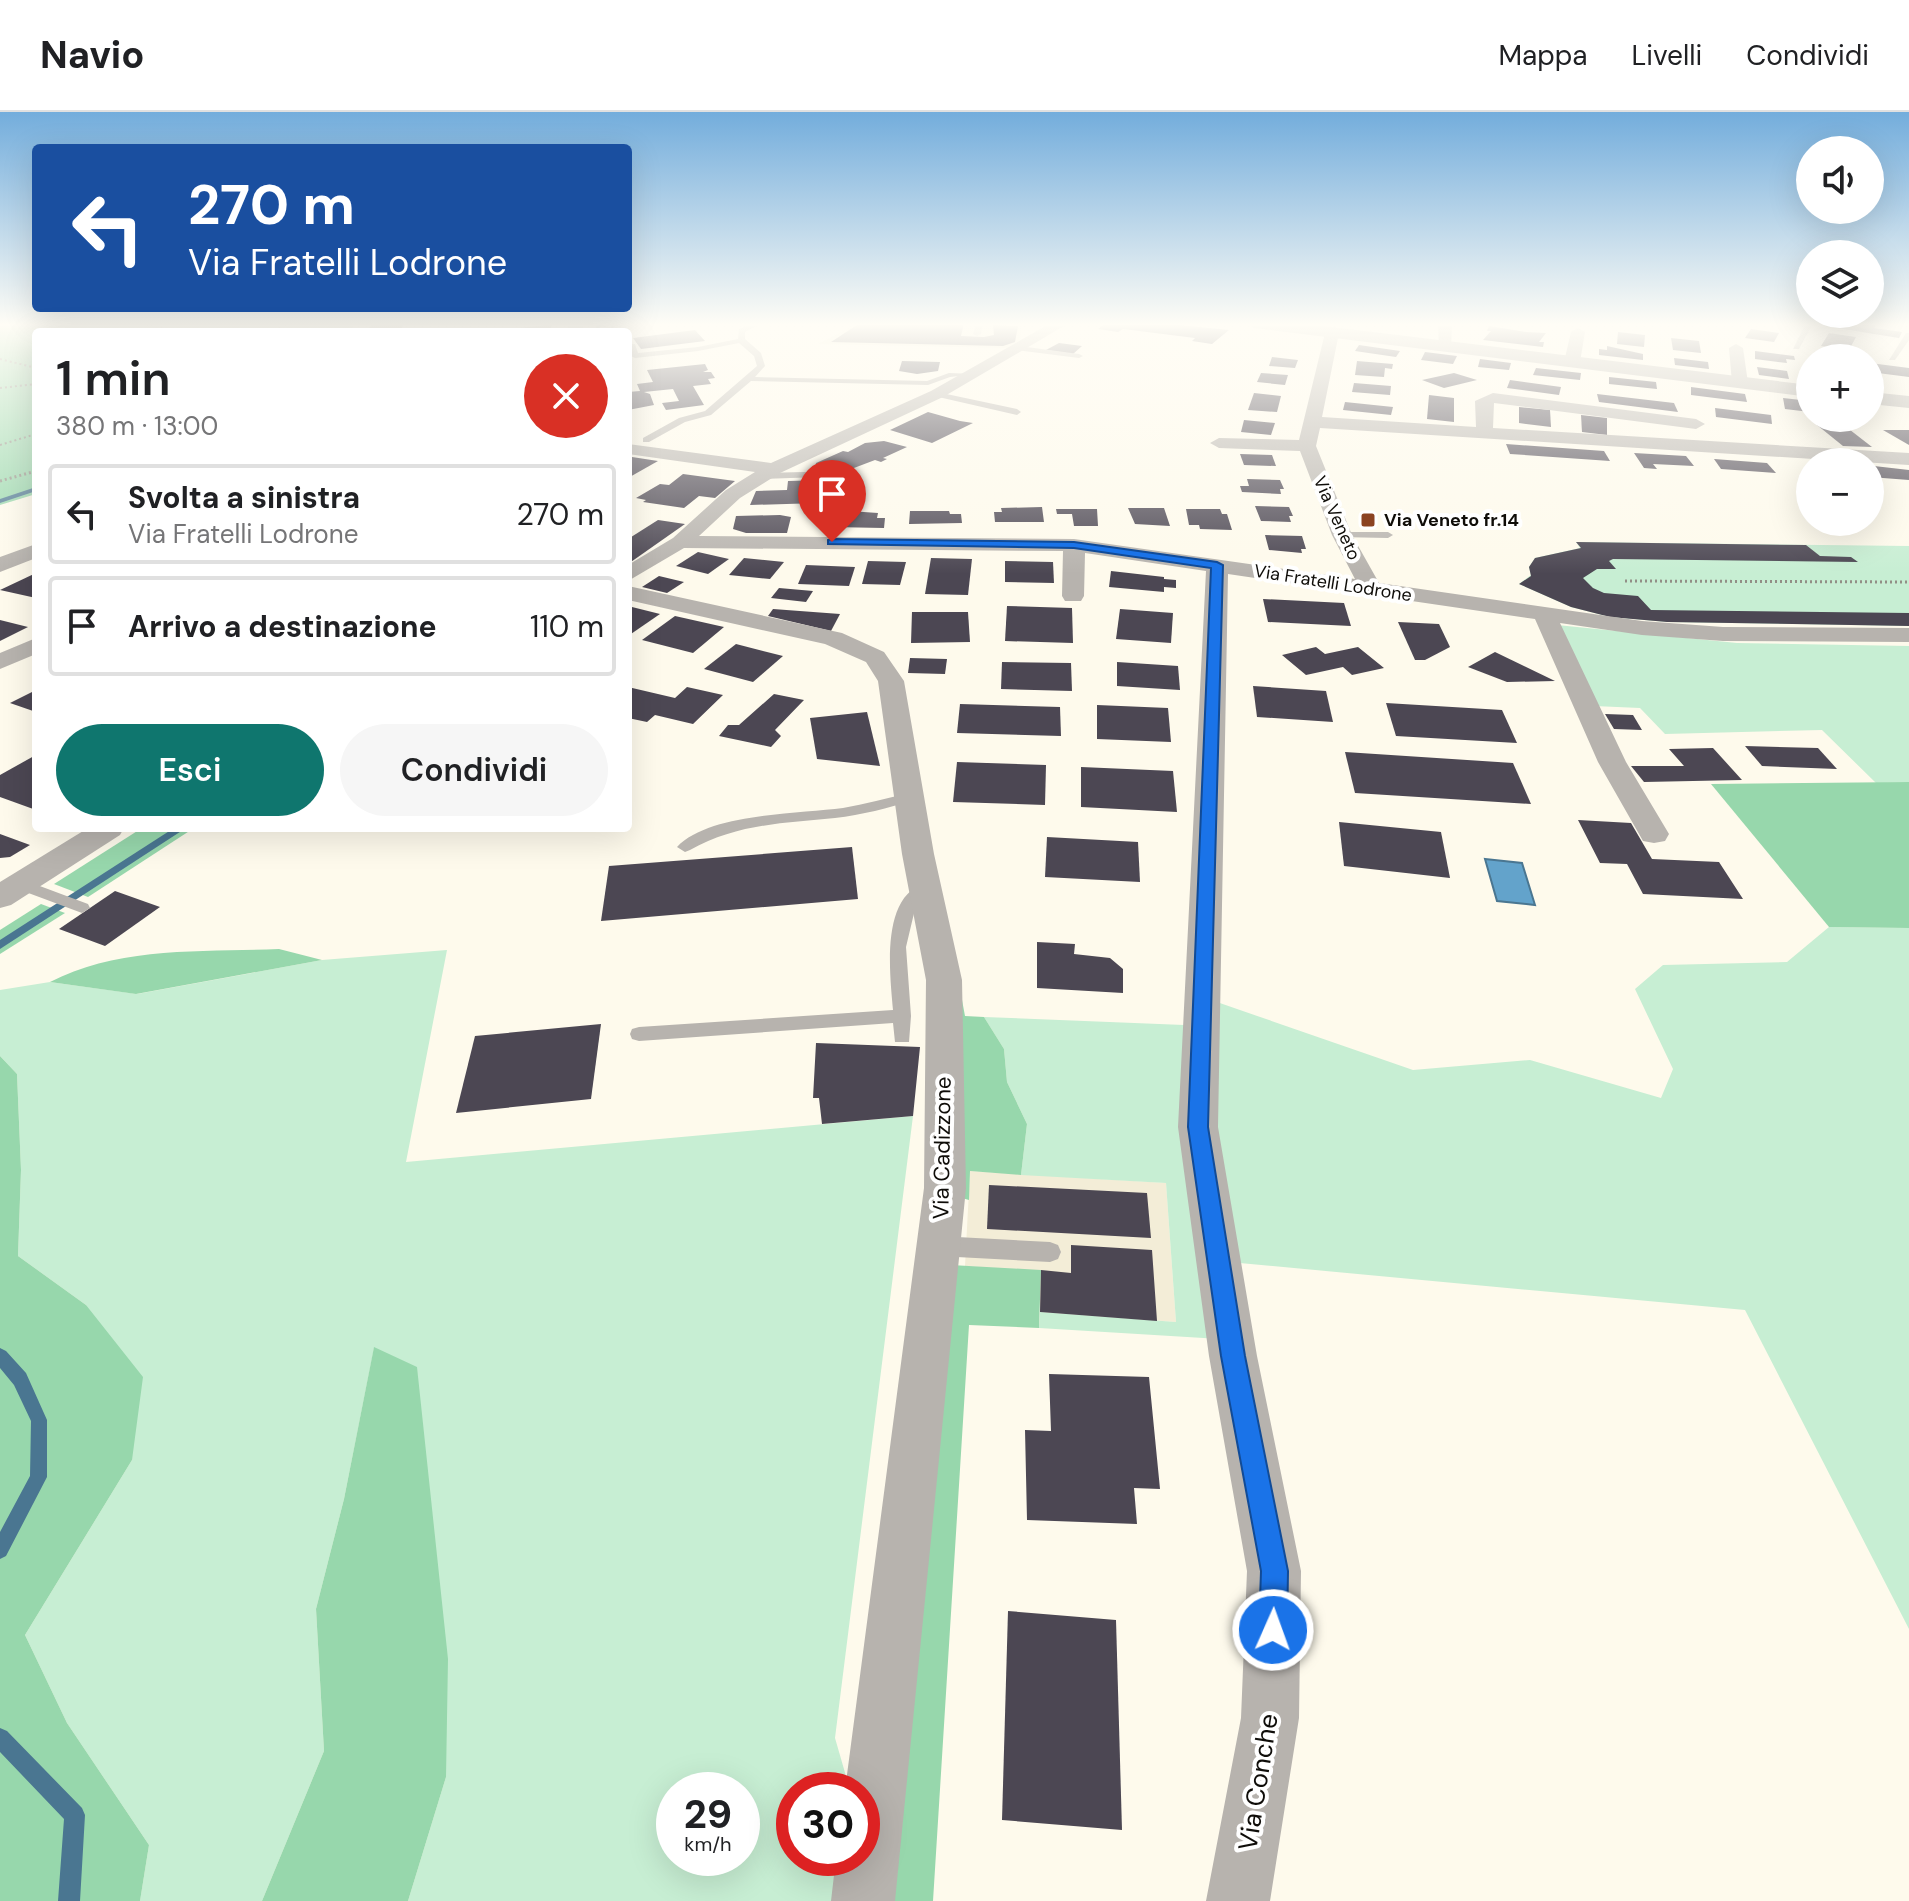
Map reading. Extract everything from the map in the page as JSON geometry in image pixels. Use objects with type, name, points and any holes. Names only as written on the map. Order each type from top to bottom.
[{"type":"street","points":[[632,572],[680,542],[733,494],[768,472],[910,406]]},
{"type":"street","points":[[1219,443],[1307,446],[1315,406]]},
{"type":"street","points":[[1483,406],[1485,432]]},
{"type":"street","points":[[1560,406],[1717,427]]},
{"type":"street","points":[[1644,417],[1653,443]]},
{"type":"street","points":[[1312,422],[1796,452]]},
{"type":"street","points":[[1746,431],[1794,434],[1804,448]]},
{"type":"street","name":"Via Veneto","points":[[1307,446],[1342,535],[1371,589]]},
{"type":"street","points":[[632,449],[768,472]]},
{"type":"street","points":[[1884,458],[1909,459]]},
{"type":"street","name":"Via Fratelli Lodrone","points":[[680,542],[1074,545],[1642,628],[1723,634],[1909,635]]},
{"type":"street","points":[[1073,596],[1074,545]]},
{"type":"street","points":[[0,565],[32,552]]},
{"type":"street","name":"Via Conche","points":[[1217,565],[1198,1127],[1233,1356],[1274,1571],[1270,1718],[1238,1901]]},
{"type":"street","name":"Via Cadizzone","points":[[632,594],[856,646],[875,657],[891,681],[888,697],[944,980],[945,1188],[863,1901]]},
{"type":"street","points":[[1545,616],[1612,762],[1654,834]]},
{"type":"street","points":[[0,662],[32,647]]},
{"type":"street","points":[[10,891],[103,832]]},
{"type":"lane","points":[[632,444],[636,441],[650,440],[682,420],[708,413],[716,406]]},
{"type":"lane","points":[[992,406],[1017,412]]},
{"type":"lane","points":[[768,472],[845,474]]},
{"type":"lane","points":[[1342,535],[1388,535]]},
{"type":"lane","points":[[685,847],[705,834],[738,823],[862,809],[909,797]]},
{"type":"lane","points":[[902,1037],[897,947],[907,907],[925,888]]},
{"type":"lane","points":[[10,891],[56,898],[79,907]]},
{"type":"lane","points":[[639,1034],[902,1016]]},
{"type":"lane","points":[[938,1246],[1050,1252]]},
{"type":"path","points":[[0,445],[32,435]]},
{"type":"path","points":[[0,481],[32,472]]},
{"type":"path","points":[[1625,581],[1909,582]]},
{"type":"shaded area","points":[[970,1171],[1166,1183],[1176,1322],[1040,1312],[1040,1271],[965,1266]]},
{"type":"green space","points":[[0,406],[32,406],[32,495],[0,505]]},
{"type":"green space","points":[[1576,542],[1909,546],[1909,626],[1667,622],[1610,617],[1571,607],[1519,584],[1531,575],[1529,567],[1535,558],[1580,548]]},
{"type":"green space","points":[[1557,625],[1737,643],[1909,646],[1909,782],[1876,783],[1822,730],[1665,734],[1640,708],[1594,706]]},
{"type":"green space","points":[[1909,782],[1909,928],[1829,927],[1711,784]]},
{"type":"green space","points":[[136,832],[188,832],[88,897],[54,884]]},
{"type":"green space","points":[[41,904],[65,913],[0,954],[0,930]]},
{"type":"green space","points":[[1829,927],[1909,928],[1909,1629],[1745,1310],[1229,1262],[1210,1116],[1214,1001],[1413,1070],[1530,1060],[1661,1098],[1673,1069],[1635,989],[1663,965],[1787,962]]},
{"type":"green space","points":[[279,949],[322,960],[136,994],[50,982],[77,970],[133,957],[192,951]]},
{"type":"green space","points":[[447,950],[406,1162],[913,1116],[835,1738],[845,1772],[776,1772],[776,1876],[849,1876],[847,1901],[408,1901],[446,1777],[374,1348],[344,1499],[316,1609],[324,1751],[262,1901],[140,1901],[149,1845],[67,1723],[25,1635],[132,1460],[86,1305],[18,1256],[21,1170],[17,1074],[0,1056],[0,990],[50,982],[137,994],[322,960]]},
{"type":"green space","points":[[962,1000],[965,1016],[984,1017],[1004,1049],[1007,1082],[1027,1124],[1021,1175],[970,1171],[969,1200],[951,1195]]},
{"type":"green space","points":[[984,1017],[1184,1025],[1220,1339],[1039,1328],[1040,1312],[1176,1322],[1166,1183],[1021,1175],[1027,1124],[1007,1082],[1004,1049]]},
{"type":"green space","points":[[0,1056],[17,1074],[21,1170],[18,1256],[86,1305],[143,1377],[132,1460],[25,1635],[67,1723],[149,1845],[140,1901],[0,1901]]},
{"type":"green space","points":[[951,1265],[1041,1270],[1039,1328],[969,1325],[933,1901],[887,1901]]},
{"type":"green space","points":[[374,1347],[417,1367],[448,1659],[446,1777],[408,1901],[262,1901],[324,1751],[316,1609],[344,1499]]},
{"type":"water","points":[[1485,859],[1522,863],[1535,905],[1497,901]]},
{"type":"building","points":[[664,406],[693,406],[666,410]]},
{"type":"building","points":[[1249,406],[1278,406],[1277,412],[1248,410]]},
{"type":"building","points":[[1344,406],[1393,407],[1391,415],[1343,410]]},
{"type":"building","points":[[1428,406],[1454,406],[1454,422],[1427,419]]},
{"type":"building","points":[[1634,406],[1676,406],[1678,412]]},
{"type":"building","points":[[1519,407],[1550,410],[1551,427],[1519,423]]},
{"type":"building","points":[[1715,408],[1771,415],[1772,424],[1716,417]]},
{"type":"building","points":[[928,412],[973,423],[932,443],[890,430]]},
{"type":"building","points":[[1581,415],[1607,418],[1607,435],[1582,432]]},
{"type":"building","points":[[1244,420],[1275,423],[1271,435],[1241,432]]},
{"type":"building","points":[[1884,430],[1909,430],[1909,445],[1884,431]]},
{"type":"building","points":[[1826,432],[1853,432],[1872,447],[1843,446]]},
{"type":"building","points":[[884,441],[907,447],[883,458],[887,459],[881,462],[875,460],[846,471],[814,472],[816,463],[843,451],[848,452],[865,443]]},
{"type":"building","points":[[1506,444],[1604,451],[1610,461],[1510,454]]},
{"type":"building","points":[[1634,453],[1686,456],[1694,466],[1653,464],[1657,469],[1644,468]]},
{"type":"building","points":[[1240,454],[1272,455],[1276,466],[1244,465]]},
{"type":"building","points":[[632,457],[658,461],[632,476]]},
{"type":"building","points":[[1714,459],[1767,463],[1776,473],[1721,469]]},
{"type":"building","points":[[1884,467],[1909,470],[1909,480],[1884,478]]},
{"type":"building","points":[[683,474],[735,481],[715,498],[699,496],[684,508],[643,502],[646,500],[636,498],[660,484],[669,485]]},
{"type":"building","points":[[1247,479],[1280,480],[1284,489],[1280,489],[1281,494],[1242,492],[1240,486],[1249,486]]},
{"type":"building","points":[[824,480],[819,503],[750,505],[756,491],[787,490],[788,481]]},
{"type":"building","points":[[1255,506],[1289,507],[1293,516],[1289,516],[1291,522],[1261,521]]},
{"type":"building","points":[[1042,507],[1044,522],[995,522],[994,512],[1002,512],[1001,508]]},
{"type":"building","points":[[1128,508],[1164,508],[1170,526],[1135,524]]},
{"type":"building","points":[[1056,509],[1097,509],[1098,526],[1074,526],[1072,514],[1057,514]]},
{"type":"building","points":[[1186,509],[1220,509],[1222,514],[1227,514],[1232,530],[1200,529],[1199,525],[1189,525]]},
{"type":"building","points":[[835,510],[878,513],[877,518],[885,518],[884,528],[832,527]]},
{"type":"building","points":[[910,511],[949,511],[950,514],[961,514],[962,523],[909,524]]},
{"type":"building","points":[[736,516],[791,517],[787,533],[746,533],[733,529]]},
{"type":"building","points":[[658,520],[685,524],[632,561],[632,536]]},
{"type":"building","points":[[1265,535],[1302,536],[1306,549],[1301,549],[1302,553],[1269,550]]},
{"type":"building","points":[[1576,542],[1806,545],[1820,556],[1851,557],[1858,562],[1613,559],[1609,561],[1616,569],[1597,569],[1583,578],[1604,593],[1638,596],[1651,610],[1909,613],[1909,626],[1667,622],[1610,617],[1571,607],[1519,584],[1531,576],[1529,567],[1535,558],[1581,548]]},
{"type":"building","points":[[698,552],[729,559],[708,574],[676,566]]},
{"type":"building","points":[[744,558],[784,562],[770,579],[729,575]]},
{"type":"building","points":[[931,558],[972,559],[968,595],[925,594]]},
{"type":"building","points":[[868,561],[906,562],[900,585],[862,584]]},
{"type":"building","points":[[1005,561],[1053,562],[1054,583],[1005,582]]},
{"type":"building","points":[[806,565],[855,567],[849,586],[798,584]]},
{"type":"building","points":[[1111,571],[1176,580],[1176,588],[1164,587],[1164,592],[1109,587]]},
{"type":"building","points":[[32,575],[32,597],[0,590]]},
{"type":"building","points":[[659,576],[684,582],[667,593],[642,587]]},
{"type":"building","points":[[779,588],[813,591],[806,602],[771,598]]},
{"type":"building","points":[[1263,599],[1344,603],[1351,626],[1268,622]]},
{"type":"building","points":[[1007,606],[1072,608],[1073,643],[1005,641]]},
{"type":"building","points":[[632,607],[660,614],[632,633]]},
{"type":"building","points":[[773,609],[840,614],[831,631],[768,616]]},
{"type":"building","points":[[1120,609],[1173,613],[1171,643],[1116,639]]},
{"type":"building","points":[[912,612],[968,612],[970,642],[911,643]]},
{"type":"building","points":[[675,616],[724,627],[693,653],[642,640]]},
{"type":"building","points":[[0,620],[28,627],[0,641]]},
{"type":"building","points":[[1398,622],[1439,624],[1450,647],[1425,660],[1415,660]]},
{"type":"building","points":[[736,644],[783,656],[753,682],[704,669]]},
{"type":"building","points":[[1316,647],[1325,654],[1358,647],[1384,668],[1352,675],[1343,667],[1306,675],[1282,655]]},
{"type":"building","points":[[1495,652],[1555,681],[1507,682],[1468,667]]},
{"type":"building","points":[[910,658],[947,659],[945,674],[908,673]]},
{"type":"building","points":[[1002,662],[1071,663],[1072,691],[1001,689]]},
{"type":"building","points":[[1117,662],[1178,666],[1180,690],[1117,686]]},
{"type":"building","points":[[1253,686],[1326,691],[1333,722],[1257,717]]},
{"type":"building","points":[[687,687],[723,695],[693,724],[655,715],[647,722],[632,719],[632,688],[675,698]]},
{"type":"building","points":[[32,692],[32,711],[10,703]]},
{"type":"building","points":[[774,694],[804,700],[775,730],[781,736],[771,747],[719,736],[728,725],[739,725]]},
{"type":"building","points":[[1386,703],[1502,710],[1517,743],[1396,736]]},
{"type":"building","points":[[960,704],[1060,707],[1061,736],[957,733]]},
{"type":"building","points":[[1097,705],[1168,708],[1171,742],[1097,739]]},
{"type":"building","points":[[867,712],[880,766],[817,759],[810,718]]},
{"type":"building","points":[[1605,714],[1633,715],[1642,730],[1614,729]]},
{"type":"building","points":[[1745,746],[1818,748],[1837,769],[1762,766]]},
{"type":"building","points":[[1713,748],[1742,780],[1644,782],[1631,766],[1684,766],[1669,749]]},
{"type":"building","points":[[1345,752],[1513,763],[1531,804],[1355,793]]},
{"type":"building","points":[[32,757],[32,809],[0,797],[0,775]]},
{"type":"building","points":[[957,762],[1046,765],[1045,805],[953,802]]},
{"type":"building","points":[[1081,767],[1173,771],[1177,812],[1081,807]]},
{"type":"building","points":[[1578,820],[1631,823],[1652,859],[1719,862],[1743,899],[1643,894],[1627,864],[1600,863]]},
{"type":"building","points":[[1339,822],[1441,832],[1450,878],[1344,866]]},
{"type":"building","points":[[0,834],[30,845],[10,857],[0,858]]},
{"type":"building","points":[[1047,837],[1138,842],[1140,882],[1045,877]]},
{"type":"building","points":[[852,847],[858,899],[601,921],[609,866]]},
{"type":"building","points":[[115,891],[160,907],[105,946],[59,929]]},
{"type":"building","points":[[1037,942],[1075,944],[1074,954],[1110,958],[1123,969],[1123,993],[1037,988]]},
{"type":"building","points":[[601,1024],[591,1099],[456,1113],[475,1036]]},
{"type":"building","points":[[816,1043],[920,1047],[913,1116],[822,1124],[819,1098],[813,1098]]},
{"type":"building","points":[[989,1185],[1147,1193],[1151,1238],[987,1229]]},
{"type":"building","points":[[1071,1245],[1152,1250],[1157,1321],[1040,1312],[1041,1270],[1071,1273]]},
{"type":"building","points":[[1049,1374],[1149,1377],[1160,1489],[1134,1488],[1137,1524],[1027,1520],[1025,1430],[1051,1431]]},
{"type":"building","points":[[1008,1611],[1116,1620],[1122,1830],[1002,1820]]},
{"type":"waterway","points":[[0,501],[32,490]]},
{"type":"waterway","points":[[0,945],[175,832]]},
{"type":"waterway","points":[[0,1356],[20,1379],[39,1420],[38,1477],[0,1550]]},
{"type":"waterway","points":[[0,1738],[75,1815],[69,1901]]},
{"type":"place","name":"Via Veneto fr.14","points":[[1368,520]]},
{"type":"route","points":[[832,542],[1074,545],[1217,565],[1198,1127],[1233,1356],[1274,1571],[1273,1630]]}]
